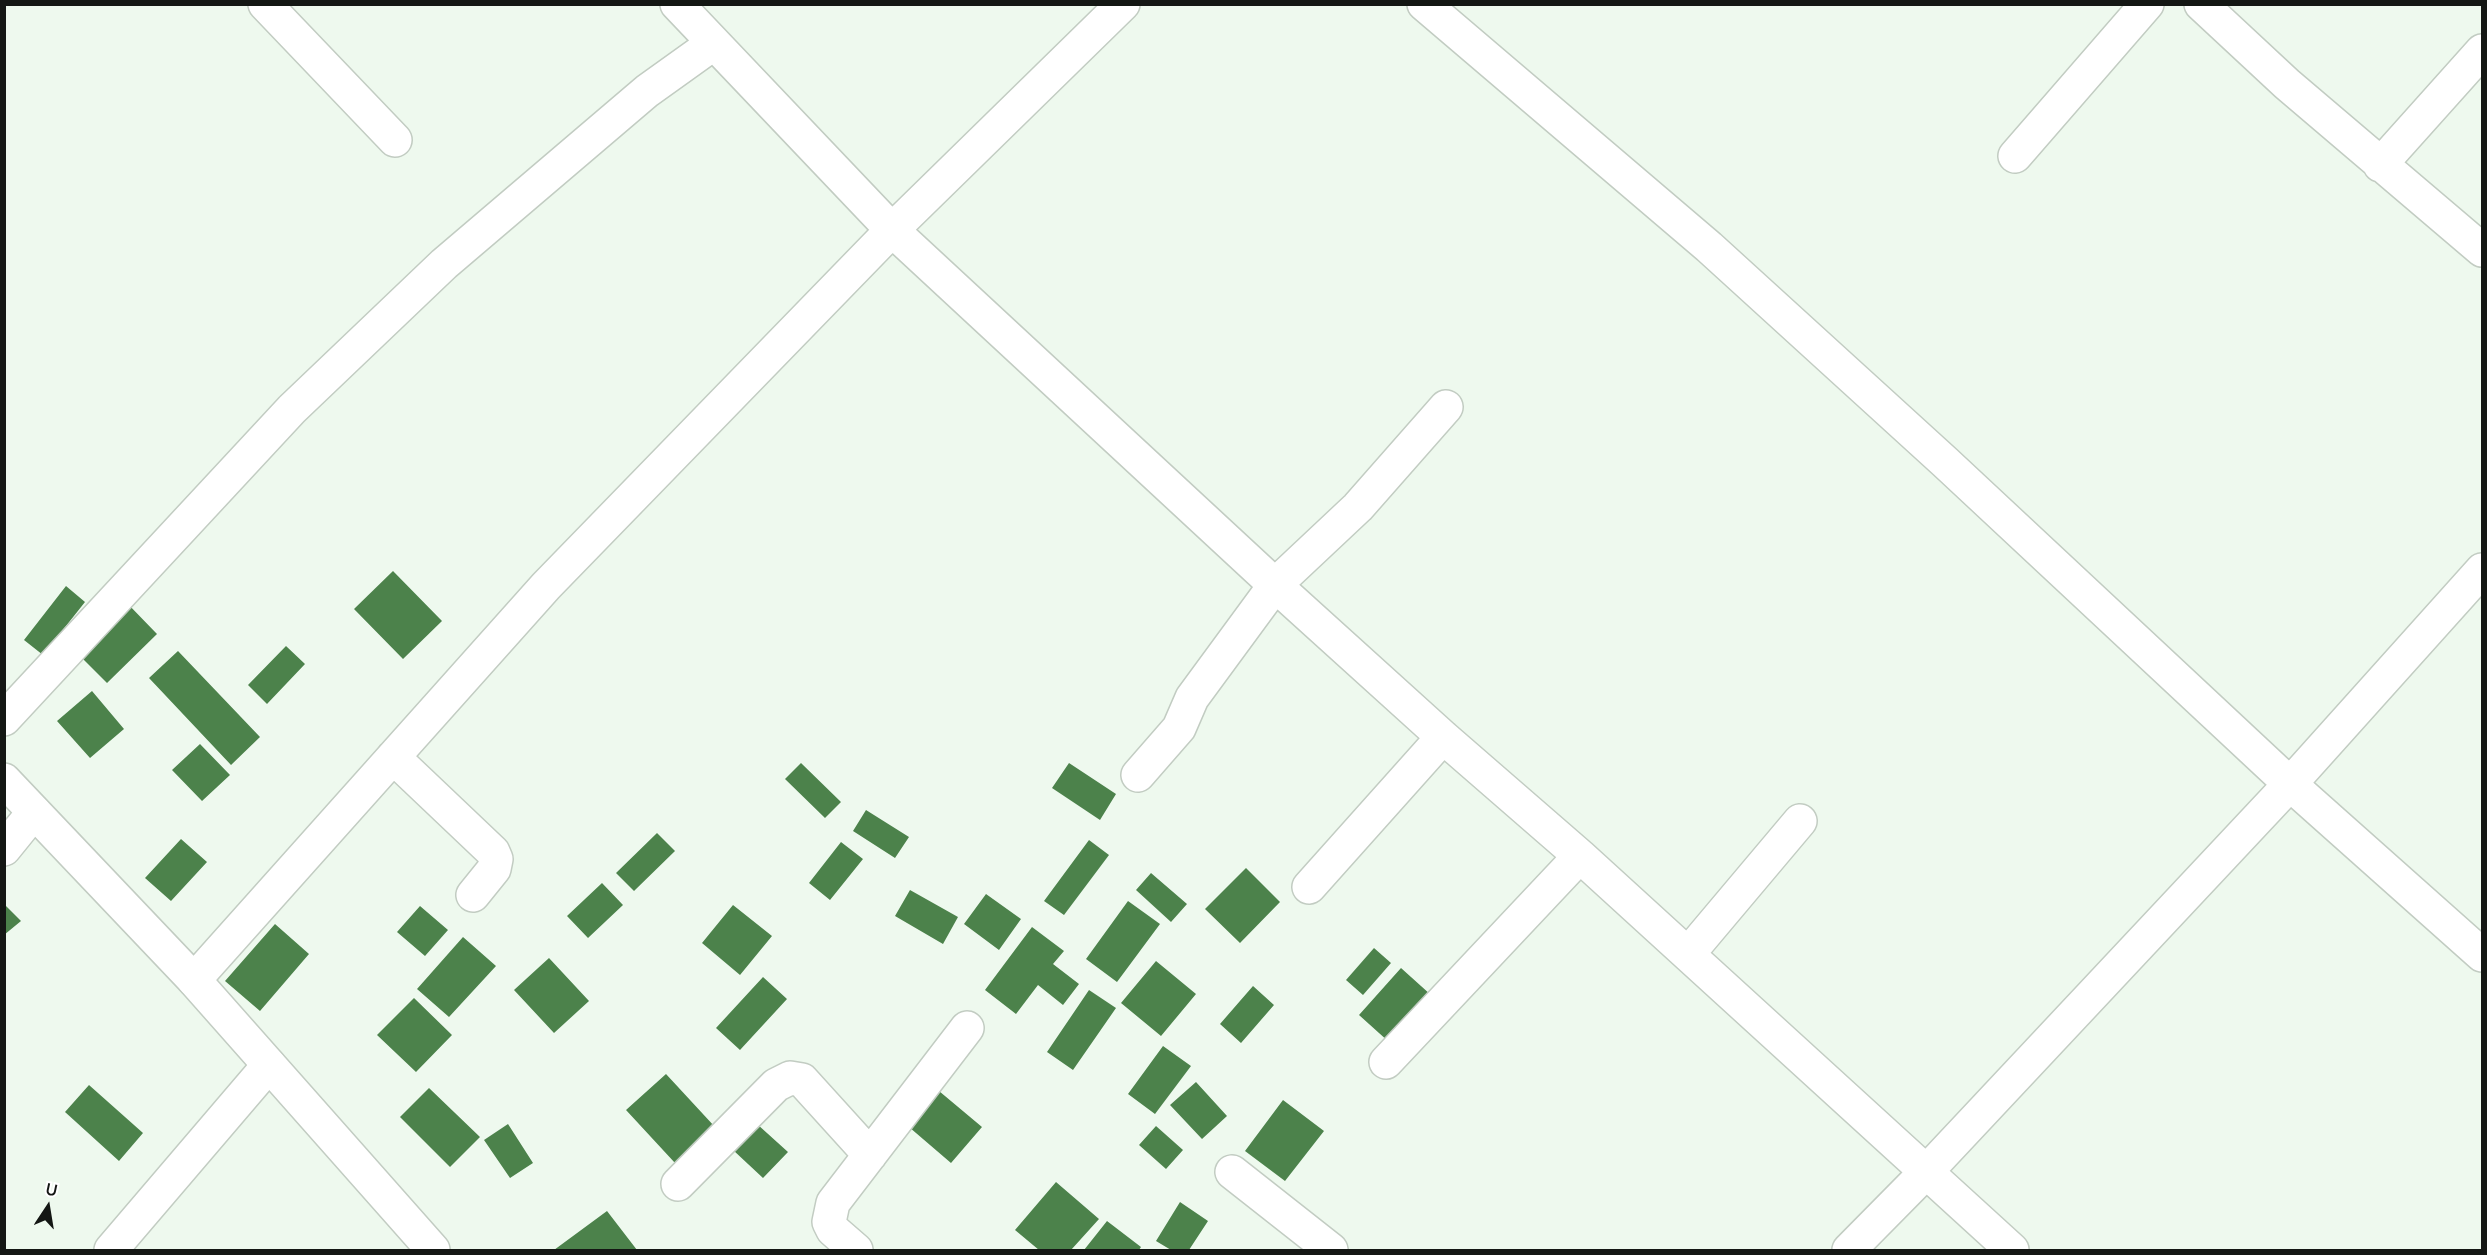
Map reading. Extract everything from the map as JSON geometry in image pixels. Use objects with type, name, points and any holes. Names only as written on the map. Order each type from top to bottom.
[{"type":"street","points":[[266,4],[395,140]]},
{"type":"street","points":[[677,4],[892,230],[1275,585],[1443,737],[1580,856],[2012,1251]]},
{"type":"street","points":[[194,980],[546,586],[892,230],[1123,4]]},
{"type":"street","points":[[1424,4],[1709,247],[1945,462],[2290,784],[2482,955]]},
{"type":"street","points":[[2015,156],[2147,4]]},
{"type":"street","points":[[2201,4],[2380,165],[2482,250]]},
{"type":"street","points":[[4,719],[292,409],[444,264],[647,91],[714,43]]},
{"type":"street","points":[[2380,165],[2482,51]]},
{"type":"street","points":[[1137,776],[1179,728],[1192,698],[1275,585],[1358,507],[1446,407]]},
{"type":"street","points":[[1849,1251],[2290,784],[2482,570]]},
{"type":"street","points":[[1308,887],[1443,737]]},
{"type":"street","points":[[393,757],[494,852],[496,859],[494,869],[473,895]]},
{"type":"street","points":[[4,780],[194,980],[433,1251]]},
{"type":"street","points":[[4,849],[34,812]]},
{"type":"street","points":[[1688,954],[1800,820]]},
{"type":"street","points":[[1386,1062],[1580,856]]},
{"type":"street","points":[[856,1251],[833,1230],[829,1221],[833,1203],[967,1028]]},
{"type":"street","points":[[111,1251],[269,1065]]},
{"type":"street","points":[[678,1184],[776,1085],[790,1078],[802,1080],[870,1155]]},
{"type":"street","points":[[1232,1172],[1331,1251]]},
{"type":"building","points":[[393,571],[442,621],[403,659],[354,609]]},
{"type":"building","points":[[66,586],[85,602],[43,655],[24,640]]},
{"type":"building","points":[[125,601],[157,634],[107,683],[75,651]]},
{"type":"building","points":[[286,646],[305,664],[267,704],[248,685]]},
{"type":"building","points":[[178,651],[260,737],[231,765],[149,678]]},
{"type":"building","points":[[92,691],[124,729],[90,758],[57,721]]},
{"type":"building","points":[[200,744],[230,775],[202,801],[172,770]]},
{"type":"building","points":[[801,763],[841,802],[825,818],[785,779]]},
{"type":"building","points":[[1069,763],[1116,794],[1100,820],[1052,788]]},
{"type":"building","points":[[866,810],[909,837],[895,858],[853,831]]},
{"type":"building","points":[[657,833],[675,851],[634,891],[616,873]]},
{"type":"building","points":[[181,839],[207,862],[171,901],[145,878]]},
{"type":"building","points":[[1089,840],[1109,855],[1064,915],[1044,901]]},
{"type":"building","points":[[841,842],[863,859],[830,900],[809,883]]},
{"type":"building","points":[[1246,868],[1280,902],[1240,943],[1205,909]]},
{"type":"building","points":[[1151,873],[1187,904],[1171,922],[1136,890]]},
{"type":"building","points":[[602,883],[623,905],[588,938],[567,916]]},
{"type":"building","points":[[910,890],[958,917],[943,944],[895,916]]},
{"type":"building","points":[[986,894],[1021,919],[999,950],[964,924]]},
{"type":"building","points":[[1128,901],[1160,924],[1117,982],[1086,959]]},
{"type":"building","points":[[4,904],[21,921],[4,935]]},
{"type":"building","points":[[733,905],[772,936],[740,975],[702,943]]},
{"type":"building","points":[[420,906],[448,930],[425,956],[397,932]]},
{"type":"building","points":[[275,924],[309,954],[260,1011],[225,981]]},
{"type":"building","points":[[1032,927],[1064,951],[1053,964],[1079,984],[1063,1005],[1038,985],[1016,1014],[985,990]]},
{"type":"building","points":[[463,937],[496,966],[449,1017],[417,989]]},
{"type":"building","points":[[1374,948],[1391,963],[1363,995],[1346,980]]},
{"type":"building","points":[[549,958],[589,1001],[554,1033],[514,990]]},
{"type":"building","points":[[1156,961],[1196,994],[1161,1036],[1121,1003]]},
{"type":"building","points":[[1401,968],[1431,995],[1389,1042],[1359,1015]]},
{"type":"building","points":[[763,977],[787,999],[740,1050],[716,1028]]},
{"type":"building","points":[[1253,986],[1274,1005],[1241,1043],[1220,1024]]},
{"type":"building","points":[[1089,990],[1116,1008],[1073,1070],[1047,1052]]},
{"type":"building","points":[[414,998],[452,1035],[416,1072],[377,1035]]},
{"type":"building","points":[[1163,1046],[1191,1066],[1155,1114],[1128,1094]]},
{"type":"building","points":[[666,1074],[715,1127],[675,1163],[626,1110]]},
{"type":"building","points":[[1196,1082],[1227,1116],[1202,1139],[1170,1105]]},
{"type":"building","points":[[89,1085],[143,1133],[119,1161],[65,1112]]},
{"type":"building","points":[[429,1088],[480,1137],[450,1167],[400,1117]]},
{"type":"building","points":[[939,1091],[982,1127],[951,1163],[909,1127]]},
{"type":"building","points":[[1283,1100],[1324,1131],[1285,1181],[1245,1151]]},
{"type":"building","points":[[508,1124],[533,1163],[510,1178],[484,1140]]},
{"type":"building","points":[[757,1124],[788,1152],[763,1178],[733,1150]]},
{"type":"building","points":[[1156,1126],[1183,1150],[1166,1169],[1139,1145]]},
{"type":"building","points":[[1056,1182],[1099,1219],[1071,1250],[1039,1250],[1015,1230]]},
{"type":"building","points":[[1180,1202],[1208,1221],[1189,1250],[1171,1250],[1156,1241]]},
{"type":"building","points":[[607,1211],[637,1250],[554,1250]]},
{"type":"building","points":[[1107,1221],[1141,1247],[1139,1250],[1084,1250]]}]
